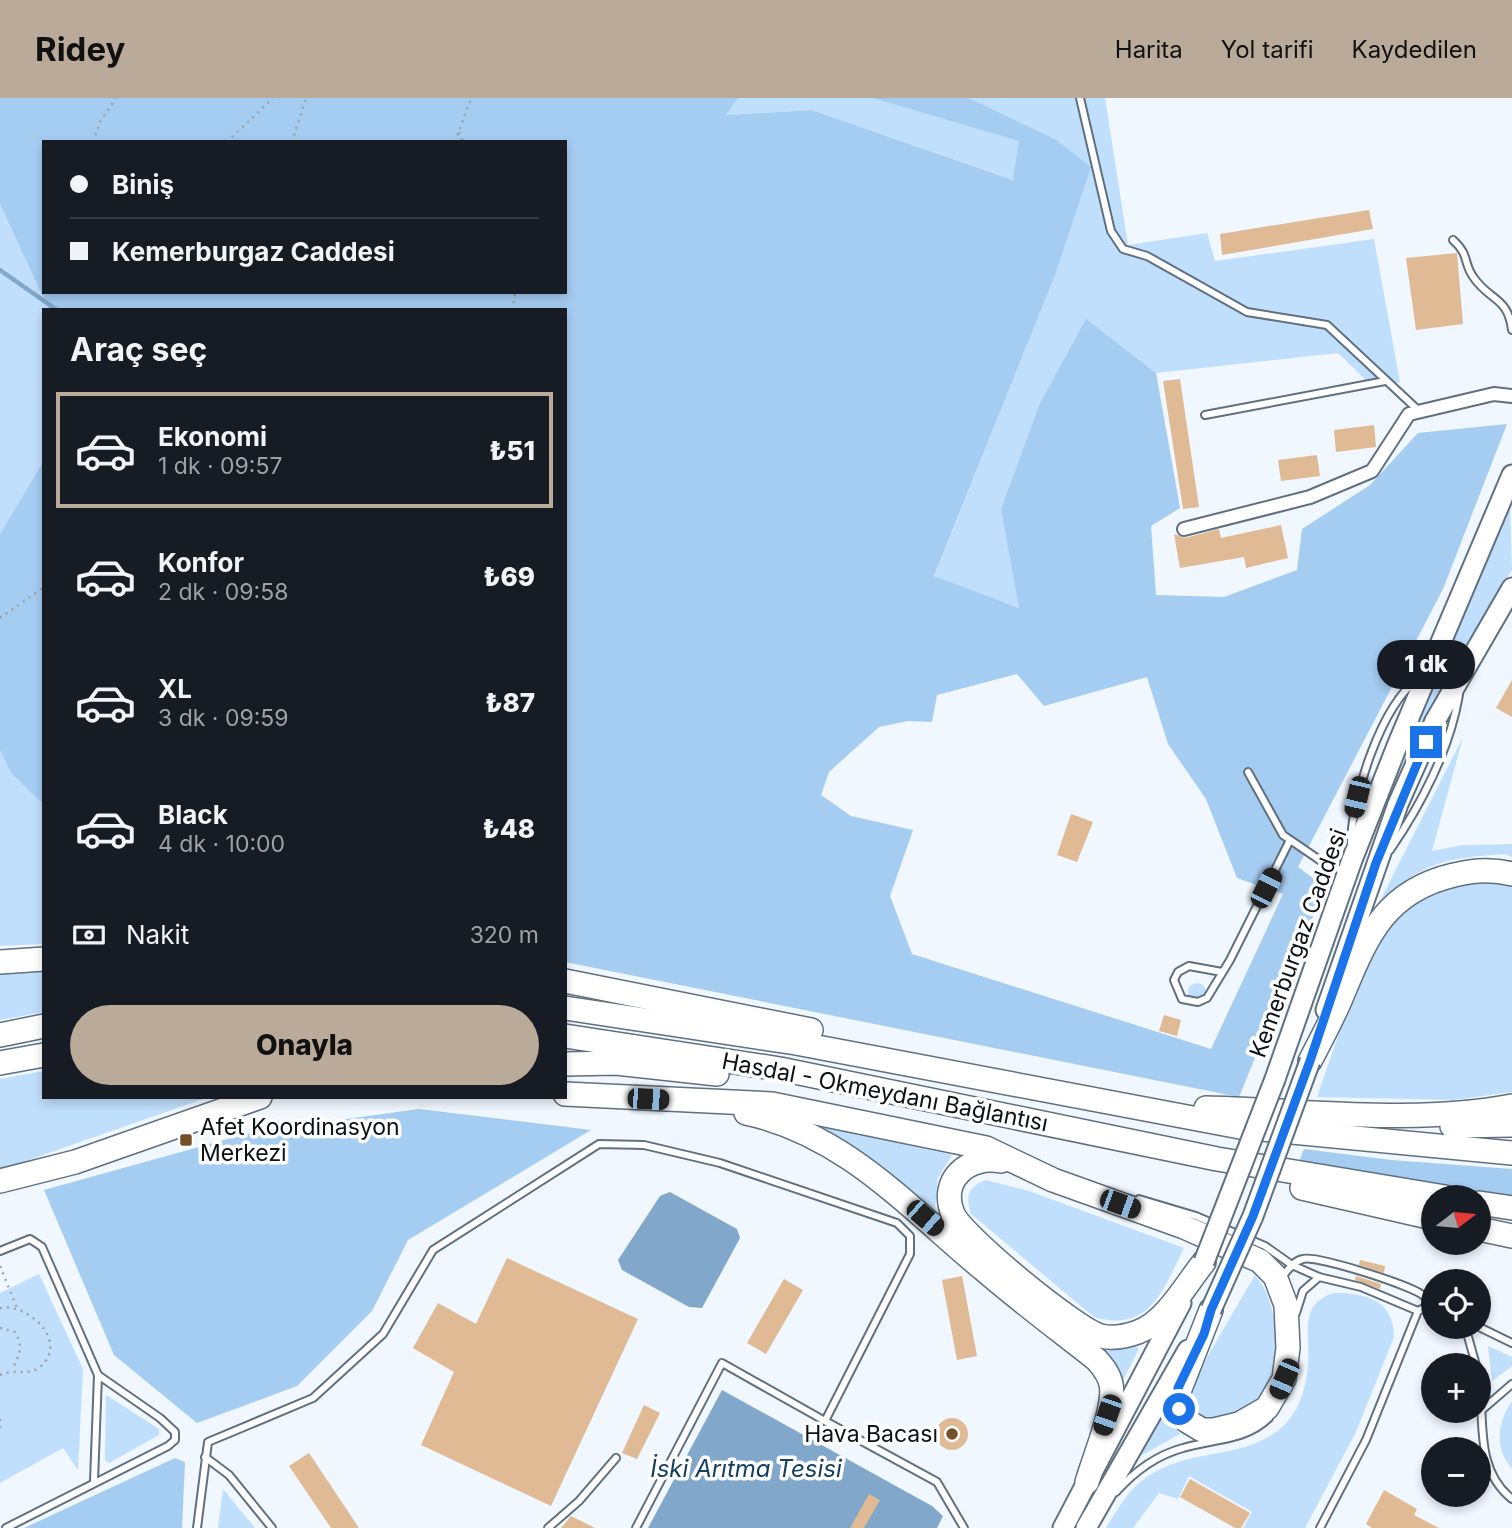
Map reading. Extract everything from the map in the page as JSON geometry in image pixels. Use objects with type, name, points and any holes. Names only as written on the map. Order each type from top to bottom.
[{"type":"highway","points":[[1310,1061],[1361,948],[1392,906],[1419,887],[1439,878],[1488,870],[1512,874]]},
{"type":"highway","points":[[0,962],[42,959]]},
{"type":"highway","points":[[567,981],[926,1054],[949,1062],[974,1078]]},
{"type":"highway","name":"Hasdal - Okmeydanı Bağlantısı","points":[[567,1008],[784,1041],[974,1078],[1168,1111]]},
{"type":"highway","points":[[0,1035],[42,1026]]},
{"type":"highway","name":"Hasdal - Okmeydanı Bağlantısı","points":[[567,1036],[755,1065],[1203,1156]]},
{"type":"highway","points":[[0,1063],[42,1055]]},
{"type":"highway","points":[[567,1064],[616,1063],[711,1072],[845,1096],[915,1096]]},
{"type":"highway","points":[[567,1094],[716,1100],[782,1106],[986,1148],[1014,1163],[1184,1227],[1285,1274],[1289,1348],[1287,1367],[1278,1394],[1267,1408],[1253,1418],[1214,1430],[1202,1430],[1182,1416],[1176,1399],[1183,1376],[1204,1334],[1211,1310]]},
{"type":"highway","points":[[0,1181],[75,1161],[254,1099]]},
{"type":"highway","points":[[667,1100],[767,1118],[835,1147],[886,1184],[983,1270],[1097,1360],[1108,1373],[1112,1387],[1111,1401],[1087,1482]]},
{"type":"highway","points":[[1168,1111],[1208,1108],[1348,1116],[1473,1111],[1512,1106]]},
{"type":"highway","points":[[1168,1111],[1201,1121],[1288,1133],[1512,1153]]},
{"type":"highway","points":[[1348,1116],[1403,1125],[1512,1125]]},
{"type":"highway","points":[[1203,1156],[1421,1193]]},
{"type":"highway","points":[[1203,1156],[1221,1168],[1421,1215]]},
{"type":"highway","points":[[1014,1163],[978,1160],[965,1165],[954,1179],[949,1195],[953,1214],[977,1243],[1086,1330],[1111,1337],[1147,1328],[1168,1307],[1204,1262]]},
{"type":"highway","points":[[0,1194],[56,1175],[75,1161]]},
{"type":"highway","points":[[1491,1205],[1512,1208]]},
{"type":"highway","points":[[1491,1232],[1512,1236]]},
{"type":"main road","name":"Kemerburgaz Caddesi","points":[[1063,1528],[1204,1262],[1275,1079],[1350,866],[1512,475]]},
{"type":"main road","name":"Kemerburgaz Caddesi","points":[[1088,1528],[1211,1310],[1248,1228],[1310,1061],[1376,863],[1435,721],[1512,588]]},
{"type":"street","points":[[1184,530],[1310,497],[1372,471],[1409,414],[1494,394],[1512,397]]},
{"type":"lane","points":[[1080,98],[1111,231],[1123,249],[1147,256],[1247,312],[1327,325],[1420,411]]},
{"type":"lane","points":[[1453,240],[1464,250],[1472,277],[1502,301],[1510,316],[1512,330]]},
{"type":"lane","points":[[1205,415],[1385,381]]},
{"type":"lane","points":[[1248,772],[1271,816],[1290,840],[1324,863],[1350,866]]},
{"type":"lane","points":[[1222,972],[1189,966],[1178,972],[1174,980],[1182,999],[1198,1002],[1207,998],[1222,972],[1290,840]]},
{"type":"lane","points":[[197,1528],[208,1442],[313,1398],[383,1334],[433,1250],[599,1144],[644,1145],[720,1163],[870,1211],[897,1223],[910,1236],[910,1254],[825,1421]]},
{"type":"lane","points":[[1014,1163],[1068,1176]]},
{"type":"lane","points":[[1130,1196],[1208,1221],[1265,1246],[1285,1274],[1361,1287],[1421,1310]]},
{"type":"lane","points":[[0,1251],[30,1239],[42,1247],[97,1375],[94,1481]]},
{"type":"lane","points":[[1285,1274],[1304,1258],[1317,1259],[1366,1272],[1421,1294]]},
{"type":"lane","points":[[1290,1387],[1295,1359],[1296,1311],[1303,1291],[1319,1278]]},
{"type":"lane","points":[[1320,1528],[1372,1427],[1418,1311]]},
{"type":"lane","points":[[1491,1333],[1512,1343]]},
{"type":"lane","points":[[636,1528],[722,1363],[937,1482],[964,1528]]},
{"type":"lane","points":[[6,1528],[175,1440],[171,1426],[97,1375]]},
{"type":"lane","points":[[1491,1402],[1512,1384]]},
{"type":"lane","points":[[1088,1528],[1115,1493],[1151,1461],[1179,1448],[1246,1434],[1277,1410]]},
{"type":"lane","points":[[1483,1423],[1482,1445],[1492,1476],[1512,1499]]},
{"type":"lane","points":[[205,1457],[229,1475],[272,1528]]},
{"type":"lane","points":[[548,1528],[579,1501],[616,1458]]},
{"type":"path","points":[[94,140],[100,122],[116,98]]},
{"type":"path","points":[[229,140],[272,98]]},
{"type":"path","points":[[293,140],[306,98]]},
{"type":"path","points":[[456,140],[471,98]]},
{"type":"path","points":[[459,131],[462,140]]},
{"type":"path","points":[[0,618],[42,588]]},
{"type":"path","points":[[0,1266],[17,1308]]},
{"type":"path","points":[[0,1308],[17,1308],[31,1314],[43,1327],[50,1350],[40,1368],[31,1372],[12,1370],[0,1375]]},
{"type":"path","points":[[0,1328],[15,1332],[20,1339],[20,1354],[12,1370]]},
{"type":"path","points":[[0,1419],[0,1433]]},
{"type":"shaded area","points":[[0,98],[738,98],[726,115],[812,110],[1013,180],[1019,141],[872,98],[969,98],[1055,139],[1091,167],[1054,278],[934,576],[1019,608],[1001,509],[1039,405],[1086,319],[1156,373],[1180,508],[1151,526],[1156,595],[1224,597],[1297,570],[1302,529],[1370,485],[1418,433],[1507,424],[1443,589],[1298,867],[1325,887],[1239,1097],[567,962],[567,308],[48,308],[0,204]],"holes":[[[1017,674],[1044,706],[1147,677],[1168,744],[1206,799],[1237,878],[1283,894],[1211,1049],[912,954],[890,896],[913,830],[851,816],[821,795],[829,772],[879,727],[908,721],[932,722],[937,695]]]},
{"type":"shaded area","points":[[738,98],[872,98],[1020,141],[1014,180],[812,110],[726,115]]},
{"type":"shaded area","points":[[969,98],[1105,98],[1128,245],[1207,233],[1215,261],[1374,239],[1400,382],[1374,388],[1338,353],[1156,373],[1086,320],[1039,405],[1001,509],[1020,608],[934,577],[1054,278],[1055,139]]},
{"type":"shaded area","points":[[0,204],[48,308],[42,308],[42,463],[0,534]]},
{"type":"shaded area","points":[[42,463],[42,803],[11,773],[0,750],[0,534]]},
{"type":"shaded area","points":[[1510,506],[1512,570],[1456,661],[1406,761],[1402,760]]},
{"type":"shaded area","points":[[1463,737],[1432,851],[1463,845],[1512,844],[1512,857],[1505,854],[1483,856],[1435,865],[1408,880],[1377,907]]},
{"type":"shaded area","points":[[0,750],[11,773],[42,803],[42,944],[0,946]]},
{"type":"shaded area","points":[[1459,881],[1512,883],[1512,1092],[1453,1100],[1317,1097],[1361,969],[1403,904]]},
{"type":"shaded area","points":[[42,970],[42,1012],[0,1020],[0,973]]},
{"type":"shaded area","points":[[1197,983],[1203,986],[1206,992],[1203,998],[1197,1001],[1191,998],[1188,992],[1191,986]]},
{"type":"shaded area","points":[[42,1071],[42,1099],[203,1099],[0,1170],[0,1079]]},
{"type":"shaded area","points":[[419,1109],[591,1130],[408,1240],[372,1311],[297,1386],[197,1423],[114,1355],[44,1190],[253,1132]]},
{"type":"shaded area","points":[[817,1125],[952,1155],[938,1178],[935,1209],[881,1165]]},
{"type":"shaded area","points":[[1304,1149],[1391,1160],[1512,1169],[1512,1198],[1491,1194],[1491,1185],[1435,1185],[1299,1162]]},
{"type":"shaded area","points":[[986,1180],[1029,1191],[1184,1248],[1161,1293],[1142,1313],[1129,1319],[1094,1317],[971,1214],[968,1197],[975,1185]]},
{"type":"shaded area","points":[[39,1274],[83,1369],[78,1470],[63,1448],[0,1483],[0,1293]]},
{"type":"shaded area","points":[[1255,1275],[1266,1292],[1274,1319],[1277,1345],[1272,1378],[1255,1403],[1242,1411],[1205,1418],[1191,1403],[1192,1383]]},
{"type":"shaded area","points":[[1334,1293],[1357,1295],[1376,1301],[1389,1315],[1394,1337],[1356,1432],[1305,1528],[1243,1528],[1252,1512],[1189,1476],[1178,1499],[1159,1493],[1133,1528],[1106,1528],[1133,1488],[1156,1471],[1176,1463],[1255,1444],[1272,1435],[1288,1421],[1300,1402],[1306,1380],[1310,1313],[1322,1298]]},
{"type":"shaded area","points":[[1095,1344],[1117,1349],[1135,1345],[1139,1349],[1121,1384]]},
{"type":"shaded area","points":[[1488,1346],[1512,1357],[1512,1366],[1492,1381],[1491,1353]]},
{"type":"shaded area","points":[[106,1395],[159,1429],[159,1435],[109,1463],[105,1460]]},
{"type":"shaded area","points":[[1512,1401],[1512,1469],[1502,1452],[1500,1435],[1503,1418]]},
{"type":"shaded area","points":[[1164,1413],[1180,1434],[1140,1456]]},
{"type":"shaded area","points":[[175,1458],[185,1462],[182,1528],[24,1528]]},
{"type":"shaded area","points":[[223,1489],[255,1528],[218,1528]]},
{"type":"water","points":[[670,1192],[737,1229],[740,1238],[702,1308],[689,1307],[622,1270],[618,1260],[660,1196]]},
{"type":"water","name":"İski Arıtma Tesisi","points":[[722,1390],[932,1506],[943,1516],[937,1528],[648,1528]]},
{"type":"building","points":[[1369,210],[1373,229],[1222,255],[1220,234]]},
{"type":"building","points":[[1457,253],[1463,324],[1416,330],[1406,258]]},
{"type":"building","points":[[1180,379],[1199,507],[1183,509],[1163,381]]},
{"type":"building","points":[[1374,425],[1376,447],[1336,452],[1334,430]]},
{"type":"building","points":[[1317,455],[1320,476],[1281,481],[1278,460]]},
{"type":"building","points":[[1281,525],[1288,558],[1246,568],[1244,557],[1180,568],[1174,534],[1185,538],[1219,529],[1221,538]]},
{"type":"building","points":[[1512,680],[1512,717],[1496,708]]},
{"type":"building","points":[[1071,814],[1093,822],[1077,862],[1057,855]]},
{"type":"building","points":[[1164,1015],[1181,1020],[1177,1036],[1159,1031]]},
{"type":"building","points":[[507,1258],[638,1319],[551,1506],[421,1445],[454,1372],[413,1348],[438,1303],[476,1324]]},
{"type":"building","points":[[1360,1260],[1385,1266],[1384,1273],[1359,1265]]},
{"type":"building","points":[[962,1276],[977,1356],[957,1360],[942,1280]]},
{"type":"building","points":[[1356,1276],[1381,1284],[1380,1289],[1355,1280]]},
{"type":"building","points":[[784,1279],[803,1290],[766,1354],[747,1343]]},
{"type":"building","points":[[644,1405],[660,1413],[637,1459],[622,1453]]},
{"type":"building","name":"Hava Bacası","points":[[952,1418],[963,1423],[968,1434],[963,1445],[952,1450],[941,1445],[936,1434],[941,1423]]},
{"type":"building","points":[[309,1453],[359,1528],[331,1528],[289,1466]]},
{"type":"building","points":[[1190,1479],[1250,1513],[1241,1528],[1235,1528],[1180,1497]]},
{"type":"building","points":[[1384,1490],[1417,1509],[1414,1515],[1439,1528],[1372,1528],[1366,1524]]},
{"type":"building","points":[[869,1494],[880,1500],[864,1528],[850,1528]]},
{"type":"building","points":[[571,1516],[595,1528],[561,1528]]},
{"type":"waterway","points":[[0,270],[54,308]]},
{"type":"place","name":"Afet Koordinasyon Merkezi","points":[[186,1140]]},
{"type":"place","name":"Hava Bacası","points":[[952,1434]]},
{"type":"route","points":[[1179,1409],[1176,1399],[1178,1388],[1204,1334],[1211,1310],[1253,1216],[1310,1061],[1376,863],[1398,804],[1426,742]]}]
